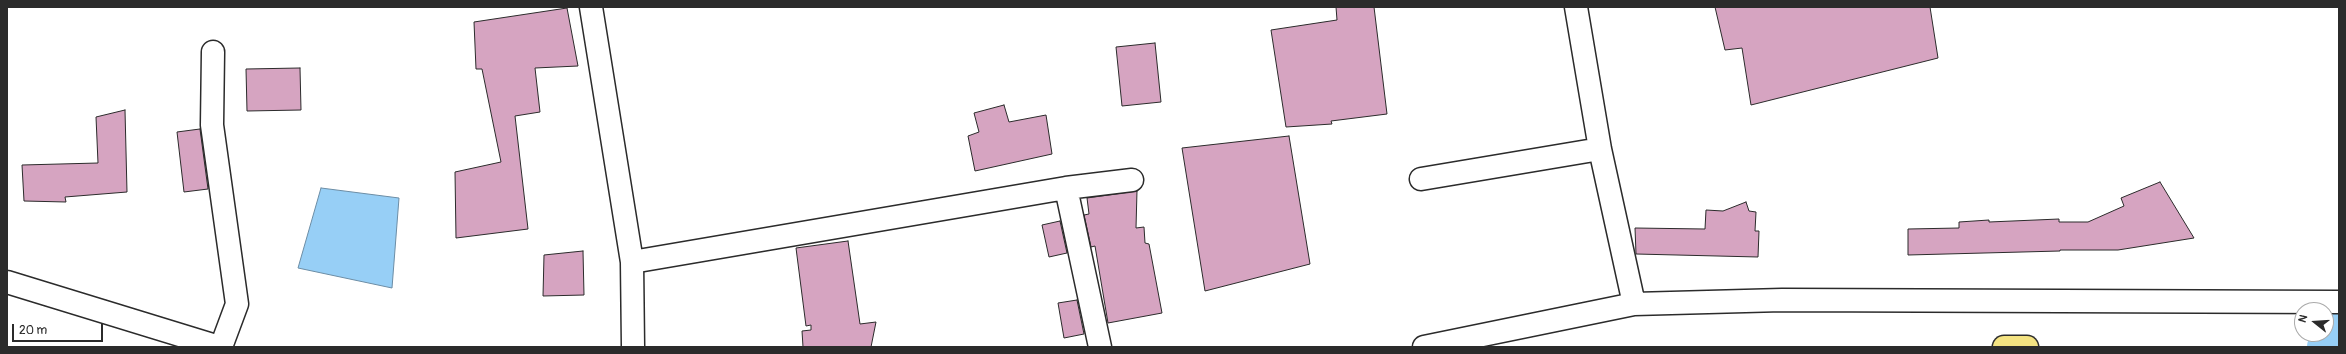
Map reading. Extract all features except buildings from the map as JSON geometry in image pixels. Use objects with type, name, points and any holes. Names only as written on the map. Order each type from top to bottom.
[{"type":"highway","points":[[2004,347],[2026,347]]},
{"type":"street","points":[[591,7],[632,262],[633,347]]},
{"type":"street","points":[[1576,7],[1580,41],[1600,150],[1634,304]]},
{"type":"street","points":[[7,282],[220,347],[237,304],[212,125],[213,52]]},
{"type":"street","points":[[1421,180],[1600,150]]},
{"type":"street","points":[[632,262],[1066,188],[1132,180]]},
{"type":"street","points":[[1066,188],[1100,347]]},
{"type":"street","points":[[1424,347],[1634,304],[1782,300],[2339,302]]},
{"type":"water","points":[[321,188],[399,198],[392,288],[298,268]]},
{"type":"waterway","points":[[2323,347],[2339,327]]}]
